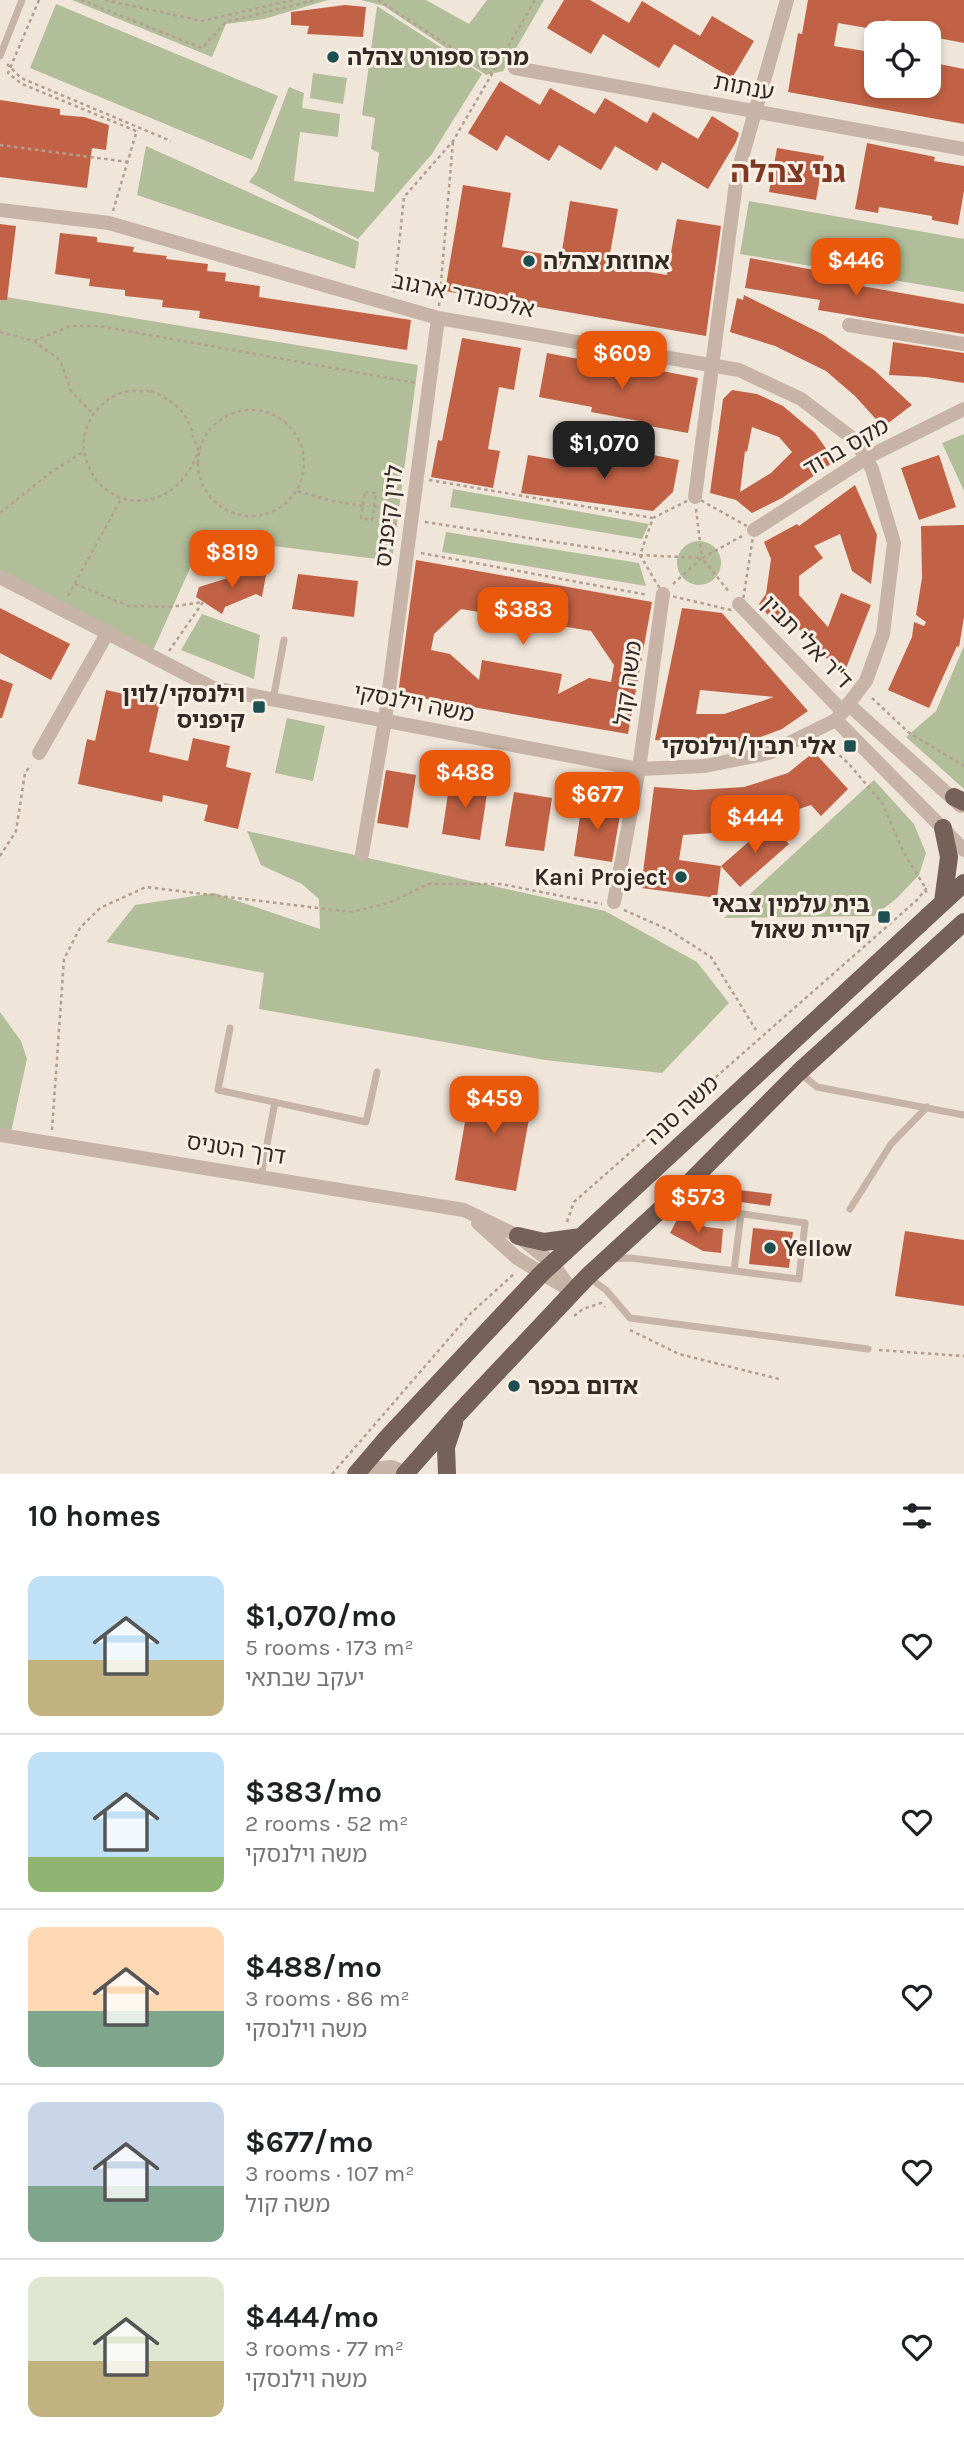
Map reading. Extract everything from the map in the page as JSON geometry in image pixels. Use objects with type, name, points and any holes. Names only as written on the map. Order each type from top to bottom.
[{"type":"main road","points":[[937,908],[949,857],[943,828]]},
{"type":"main road","name":"משה סנה","points":[[358,1472],[547,1269],[964,883]]},
{"type":"main road","points":[[407,1473],[456,1416],[587,1277],[685,1187],[799,1072],[964,922]]},
{"type":"main road","points":[[518,1236],[550,1241],[581,1237]]},
{"type":"main road","points":[[447,1474],[446,1447],[456,1416]]},
{"type":"street","points":[[695,497],[737,175],[786,0]]},
{"type":"street","name":"ענתות","points":[[515,68],[964,149]]},
{"type":"street","name":"אלכסנדר ארגוב","points":[[0,210],[109,223],[438,317],[739,370],[801,399],[856,441],[872,469],[894,544],[883,634],[866,681],[842,712]]},
{"type":"street","name":"לוין קיפניס","points":[[362,854],[385,720],[407,551],[404,522],[416,478],[438,317]]},
{"type":"street","points":[[849,325],[964,344]]},
{"type":"street","name":"מקס ברוד","points":[[754,530],[866,458],[964,409]]},
{"type":"street","name":"משה וילנסקי","points":[[0,577],[213,688],[639,769],[705,766],[769,753],[813,731],[842,712]]},
{"type":"street","name":"משה קול","points":[[614,904],[639,769],[662,595]]},
{"type":"street","name":"ד\"ר אלי תבין","points":[[736,601],[842,712],[964,849]]},
{"type":"street","points":[[39,753],[108,632]]},
{"type":"street","name":"ד\"ר אלי תבין","points":[[842,712],[961,803]]},
{"type":"street","name":"דרך הטניס","points":[[0,1135],[464,1210],[518,1236],[547,1269],[573,1292]]},
{"type":"street","name":"דרך הטניס","points":[[464,1210],[520,1262],[547,1269]]},
{"type":"street","points":[[479,1339],[521,1285],[524,1269],[520,1262]]},
{"type":"street","points":[[358,1472],[392,1467],[407,1473]]},
{"type":"lane","points":[[3,59],[22,0]]},
{"type":"lane","points":[[273,700],[284,640]]},
{"type":"lane","points":[[230,1028],[218,1090],[366,1122],[377,1072]]},
{"type":"lane","points":[[799,1072],[817,1087],[964,1115]]},
{"type":"lane","points":[[261,1176],[275,1102]]},
{"type":"lane","points":[[850,1209],[891,1144],[927,1107]]},
{"type":"lane","points":[[606,1259],[630,1258],[799,1279],[805,1223],[702,1208],[685,1187]]},
{"type":"lane","points":[[734,1271],[741,1214]]},
{"type":"lane","points":[[587,1277],[606,1290],[630,1318],[868,1349]]},
{"type":"path","points":[[11,68],[39,0]]},
{"type":"path","points":[[81,0],[202,48],[226,22],[316,0]]},
{"type":"path","points":[[105,0],[202,21],[293,0]]},
{"type":"path","points":[[378,0],[491,73]]},
{"type":"path","points":[[394,293],[404,197],[453,141],[535,0]]},
{"type":"path","points":[[3,59],[21,78],[137,129],[171,141]]},
{"type":"path","points":[[109,223],[137,129]]},
{"type":"path","points":[[438,317],[453,141]]},
{"type":"path","points":[[0,145],[128,162]]},
{"type":"path","points":[[34,341],[70,326],[100,326],[429,386]]},
{"type":"path","points":[[0,332],[34,341],[60,360],[71,391],[93,414]]},
{"type":"path","points":[[93,414],[84,436],[83,452],[89,472],[95,481],[121,499],[142,501],[160,498],[170,492],[190,470],[198,450],[205,433],[222,418],[237,411],[257,410],[272,414],[289,426],[302,445],[304,471],[297,491],[284,506],[267,515],[248,517],[226,511],[211,500],[198,476],[198,450],[191,424],[182,410],[168,398],[151,391],[125,392],[103,403],[93,414]]},
{"type":"path","points":[[0,513],[50,472],[83,452]]},
{"type":"path","points":[[416,478],[653,519],[695,497]]},
{"type":"path","points":[[297,491],[363,506]]},
{"type":"path","points":[[365,492],[376,493],[374,506],[372,520],[361,518],[365,492]]},
{"type":"path","points":[[401,496],[389,494],[385,523],[404,522],[640,555],[702,558]]},
{"type":"path","points":[[695,497],[754,530]]},
{"type":"path","points":[[695,497],[702,558],[736,601]]},
{"type":"path","points":[[62,609],[121,499]]},
{"type":"path","points":[[374,506],[387,508]]},
{"type":"path","points":[[653,519],[640,555],[662,595]]},
{"type":"path","points":[[662,595],[702,558],[754,530]]},
{"type":"path","points":[[407,551],[662,595],[730,610],[736,601],[743,600],[754,530]]},
{"type":"path","points":[[75,584],[129,606],[170,607],[203,602],[162,661]]},
{"type":"path","points":[[861,688],[908,732],[964,766]]},
{"type":"path","points":[[813,731],[849,764],[882,803],[904,853],[937,908]]},
{"type":"path","points":[[0,856],[16,831],[26,773],[39,753]]},
{"type":"path","points":[[51,1143],[64,959],[80,928],[100,908],[146,887],[351,912],[389,903],[428,884],[501,884],[614,904],[669,930],[711,957],[756,1030]]},
{"type":"path","points":[[550,1241],[564,1228],[574,1202],[916,900],[925,887]]},
{"type":"path","points":[[332,1474],[471,1313],[520,1262]]},
{"type":"path","points":[[583,1309],[601,1303],[611,1312]]},
{"type":"path","points":[[631,1330],[679,1354],[779,1379]]},
{"type":"path","points":[[868,1349],[964,1356]]},
{"type":"green space","points":[[72,0],[328,0],[264,19],[226,24],[212,57]]},
{"type":"green space","points":[[361,0],[426,0],[469,24],[487,0],[544,0],[503,71],[486,75],[384,6]]},
{"type":"green space","points":[[56,4],[278,96],[252,160],[30,68]]},
{"type":"green space","points":[[377,6],[482,74],[432,154],[358,239],[249,182],[257,171],[289,87],[304,93],[302,108],[340,114],[338,137],[300,132],[294,181],[374,192],[379,153],[371,149],[375,118],[362,115]]},
{"type":"green space","points":[[313,73],[347,78],[343,104],[310,98]]},
{"type":"green space","points":[[146,146],[359,242],[355,269],[137,195]]},
{"type":"green space","points":[[749,201],[964,239],[964,292],[740,254]]},
{"type":"green space","points":[[0,296],[418,365],[392,561],[204,537],[151,655],[0,574]]},
{"type":"green space","points":[[964,434],[964,491],[942,443]]},
{"type":"green space","points":[[453,489],[649,524],[642,539],[450,507]]},
{"type":"green space","points":[[446,532],[639,563],[646,586],[442,552]]},
{"type":"green space","points":[[699,541],[714,548],[721,563],[714,578],[699,585],[684,578],[677,563],[684,548]]},
{"type":"green space","points":[[202,614],[260,635],[254,679],[181,650]]},
{"type":"green space","points":[[964,646],[964,789],[906,737],[936,711]]},
{"type":"green space","points":[[287,718],[325,726],[313,781],[275,773]]},
{"type":"green space","points":[[874,780],[914,824],[926,853],[919,875],[896,899],[874,916],[724,918]]},
{"type":"green space","points":[[247,831],[605,911],[697,962],[729,1003],[662,1073],[545,1060],[259,1009],[264,973],[106,942],[135,905],[214,893],[320,929],[319,899],[302,884],[261,865]]},
{"type":"green space","points":[[0,1012],[21,1041],[27,1059],[11,1132],[0,1130]]},
{"type":"building","points":[[564,0],[590,0],[629,23],[642,1],[700,36],[712,16],[754,41],[732,78],[674,44],[659,68],[603,34],[591,54],[547,28]]},
{"type":"building","points":[[808,0],[964,0],[964,43],[941,39],[941,21],[886,20],[864,21],[864,28],[838,23],[834,46],[864,51],[864,98],[941,98],[941,64],[964,69],[964,124],[788,92],[798,33],[802,34]]},
{"type":"building","points":[[345,5],[366,7],[363,37],[307,34],[309,26],[291,25],[291,12]]},
{"type":"building","points":[[500,81],[540,105],[550,88],[595,114],[605,98],[647,123],[653,112],[698,139],[712,116],[739,133],[708,189],[662,162],[657,171],[615,146],[601,170],[559,145],[549,161],[506,135],[497,151],[468,133]]},
{"type":"building","points":[[0,100],[60,109],[60,115],[84,117],[109,125],[106,150],[92,148],[87,188],[0,177]]},
{"type":"building","points":[[867,143],[964,166],[964,191],[958,225],[932,220],[932,216],[879,207],[878,213],[855,209]]},
{"type":"building","points":[[777,148],[824,156],[816,200],[769,192]]},
{"type":"building","name":"אחוזת צהלה","points":[[463,185],[511,193],[502,247],[561,257],[570,201],[618,209],[608,265],[667,275],[677,219],[721,226],[706,336],[445,291]]},
{"type":"building","points":[[0,224],[16,226],[7,300],[0,300]]},
{"type":"building","points":[[60,233],[97,237],[97,242],[134,247],[133,252],[167,256],[166,259],[208,264],[207,271],[226,273],[225,281],[260,286],[259,297],[411,320],[407,350],[199,318],[200,311],[162,307],[163,300],[125,296],[125,290],[89,286],[90,279],[55,274]]},
{"type":"building","points":[[750,258],[814,270],[813,275],[856,285],[964,304],[964,334],[818,310],[820,300],[745,288]]},
{"type":"building","points":[[744,295],[824,335],[874,370],[912,405],[883,427],[855,396],[826,371],[775,346],[730,332],[737,298],[743,300]]},
{"type":"building","points":[[462,338],[521,348],[514,390],[499,387],[488,449],[500,451],[493,488],[431,477],[438,440],[442,441]]},
{"type":"building","points":[[893,342],[964,353],[964,383],[889,375]]},
{"type":"building","points":[[547,353],[600,363],[600,359],[698,378],[688,433],[638,424],[639,421],[591,412],[592,407],[539,397]]},
{"type":"building","points":[[732,390],[757,394],[783,406],[815,433],[835,461],[782,498],[752,513],[736,500],[710,493],[723,399]],"holes":[[[752,427],[779,437],[792,452],[771,473],[740,492],[745,451],[747,452]]]},
{"type":"building","points":[[632,451],[679,460],[673,492],[653,511],[521,493],[528,455],[574,463],[575,457],[629,467]]},
{"type":"building","points":[[939,455],[956,507],[919,520],[901,468]]},
{"type":"building","points":[[855,485],[877,535],[871,584],[852,571],[840,534],[814,546],[823,558],[799,576],[799,595],[828,627],[841,593],[871,605],[843,676],[797,627],[794,630],[783,619],[775,624],[759,604],[766,594],[771,559],[764,542],[797,524],[799,526]]},
{"type":"building","points":[[964,525],[964,617],[959,647],[957,646],[929,708],[888,690],[912,637],[914,622],[924,626],[926,622],[916,615],[922,578],[921,526]]},
{"type":"building","points":[[416,560],[652,602],[628,734],[398,694]],"holes":[[[461,609],[591,631],[614,665],[611,682],[589,678],[558,694],[562,674],[482,660],[479,680],[450,654],[431,650],[434,634]]]},
{"type":"building","points":[[254,570],[266,575],[262,597],[256,594],[225,607],[222,614],[196,597],[199,587]]},
{"type":"building","points":[[298,574],[358,581],[354,617],[292,609]]},
{"type":"building","points":[[0,608],[70,644],[51,680],[0,653]]},
{"type":"building","points":[[682,608],[722,613],[808,711],[782,729],[745,743],[700,745],[655,740]],"holes":[[[700,690],[774,697],[724,714],[696,714]]]},
{"type":"building","points":[[0,679],[13,684],[2,718],[0,718]]},
{"type":"building","points":[[106,690],[160,702],[149,752],[188,761],[193,738],[230,746],[226,767],[251,773],[238,829],[204,821],[208,805],[163,795],[162,802],[78,784],[87,739],[95,741]]},
{"type":"building","name":"Kani Project","points":[[814,752],[848,789],[821,816],[811,805],[729,832],[683,835],[679,860],[721,866],[717,898],[641,888],[654,787],[695,790],[744,787],[788,773]]},
{"type":"building","points":[[386,770],[416,775],[408,828],[377,823]]},
{"type":"building","points":[[450,780],[488,787],[480,840],[442,834]]},
{"type":"building","points":[[514,792],[552,798],[544,851],[505,846]]},
{"type":"building","points":[[582,803],[621,809],[612,862],[574,856]]},
{"type":"building","name":"Kani Project","points":[[770,823],[789,844],[740,887],[721,866]]},
{"type":"building","points":[[472,1081],[534,1091],[516,1191],[455,1180]]},
{"type":"building","points":[[705,1186],[772,1194],[770,1206],[704,1197]]},
{"type":"building","points":[[680,1214],[706,1227],[723,1229],[721,1253],[703,1251],[670,1233]]},
{"type":"building","points":[[753,1228],[793,1232],[789,1268],[749,1264]]},
{"type":"building","points":[[905,1231],[964,1240],[964,1306],[895,1296]]},
{"type":"place","name":"מרכז ספורט צהלה","points":[[333,57]]},
{"type":"place","name":"אחוזת צהלה","points":[[529,261]]},
{"type":"place","name":"וילנסקי/לוין קיפניס","points":[[259,707]]},
{"type":"place","name":"אלי תבין/וילנסקי","points":[[850,746]]},
{"type":"place","name":"Kani Project","points":[[681,877]]},
{"type":"place","name":"בית עלמין צבאי קריית שאול","points":[[884,917]]},
{"type":"place","name":"Yellow","points":[[770,1248]]},
{"type":"place","name":"אדום בכפר","points":[[514,1386]]},
{"type":"district","name":"גני צהלה","points":[[788,172]]}]
